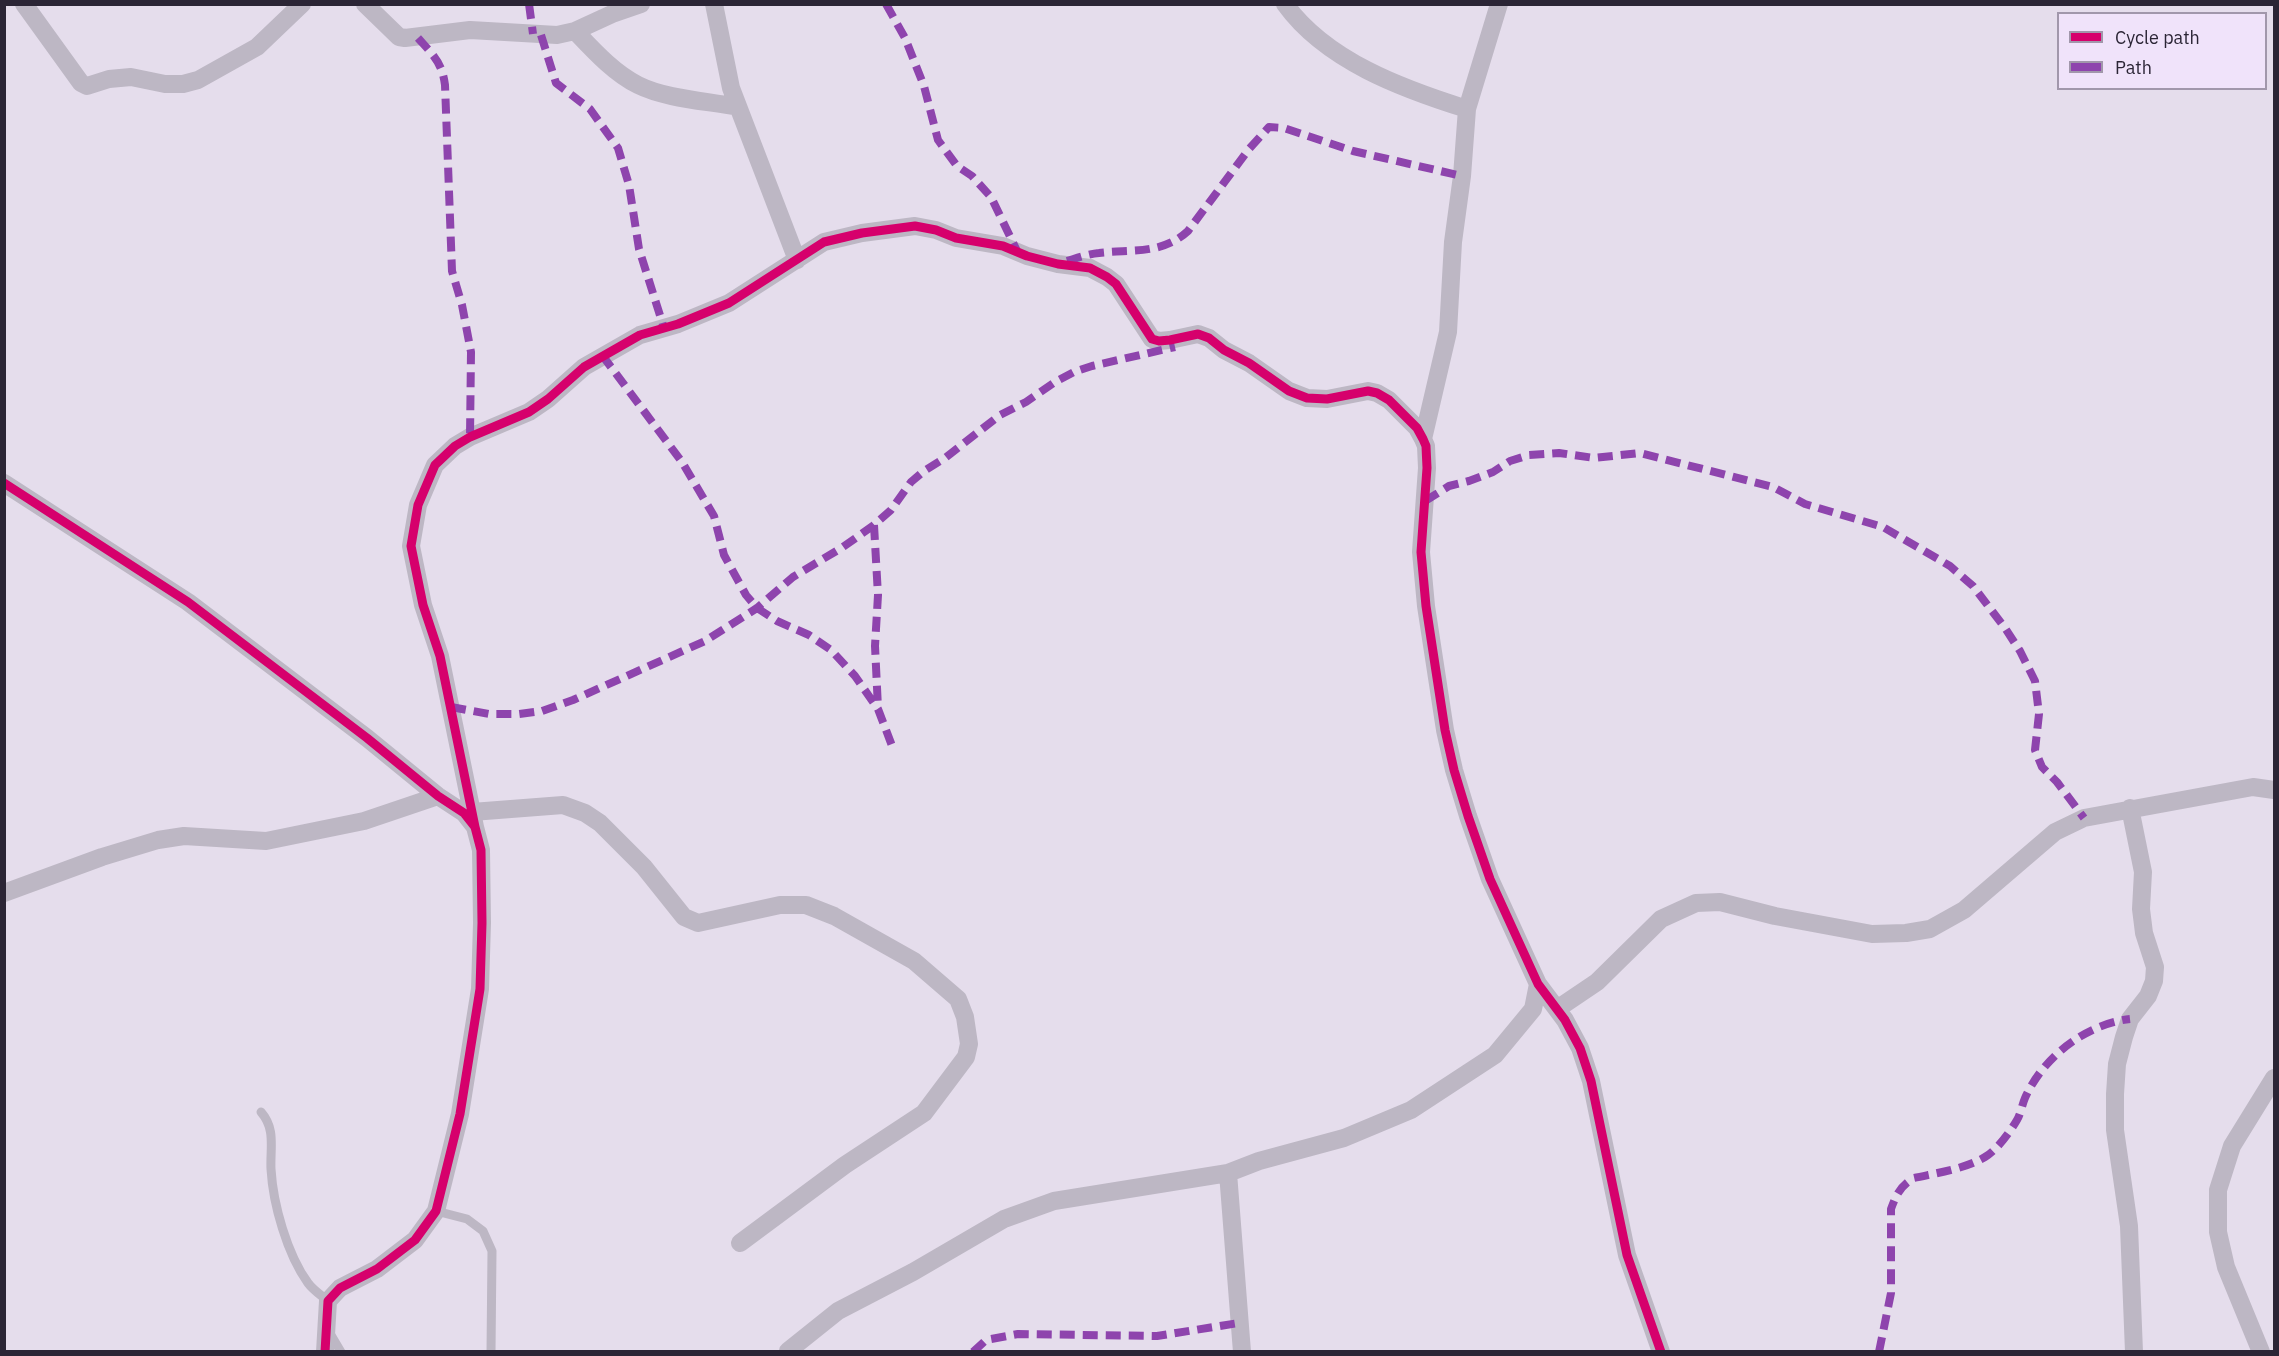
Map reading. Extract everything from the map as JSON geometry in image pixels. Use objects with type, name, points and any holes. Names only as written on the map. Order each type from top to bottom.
[{"type":"street","points":[[24,4],[81,83],[87,86],[109,79],[130,77],[165,84],[183,84],[198,80],[257,47],[302,4]]},
{"type":"street","points":[[364,4],[399,37],[405,38],[470,30],[541,35],[575,31],[641,4]]},
{"type":"street","points":[[714,4],[731,88],[797,260]]},
{"type":"street","points":[[1285,4],[1304,27],[1334,50],[1362,67],[1402,85],[1467,109]]},
{"type":"street","points":[[1423,439],[1448,332],[1453,242],[1462,176],[1467,109],[1499,4]]},
{"type":"street","points":[[575,31],[610,65],[640,86],[663,93],[738,107]]},
{"type":"street","points":[[325,1352],[328,1301],[340,1288],[377,1269],[415,1240],[436,1211],[460,1114],[480,989],[481,850],[441,656],[423,605],[411,546],[418,505],[435,465],[455,446],[470,437],[529,412],[602,355],[640,335],[678,324],[729,303],[824,242],[862,233],[915,226],[936,230],[956,238],[1003,246],[1058,264],[1090,268],[1116,284],[1152,339],[1170,340],[1198,334],[1209,338],[1289,391],[1307,398],[1327,399],[1368,391],[1377,393],[1389,400],[1417,428],[1426,446],[1427,468],[1421,552],[1426,606],[1445,730],[1468,816],[1490,879],[1538,984],[1565,1020],[1580,1047],[1591,1081],[1627,1255],[1661,1352]]},
{"type":"street","points":[[4,483],[188,602],[367,738],[438,796],[473,819],[563,805],[585,813],[600,823],[644,867],[684,916],[698,923],[780,905],[806,905],[834,916],[914,961],[958,999],[965,1017],[969,1044],[966,1057],[924,1113],[828,1177],[740,1243]]},
{"type":"street","points":[[1557,1009],[1597,982],[1661,919],[1696,903],[1720,902],[1775,916],[1872,934],[1906,933],[1930,929],[1965,910],[2055,832],[2084,818],[2253,787],[2274,790]]},
{"type":"street","points":[[4,893],[102,857],[158,840],[184,836],[215,840],[266,841],[364,821],[438,796]]},
{"type":"street","points":[[2130,808],[2144,872],[2141,909],[2144,933],[2155,967],[2154,981],[2148,996],[2130,1019],[2124,1037],[2115,1094],[2115,1130],[2129,1226],[2134,1352]]},
{"type":"street","points":[[788,1351],[838,1311],[913,1272],[1004,1219],[1054,1201],[1228,1173],[1259,1161],[1344,1138],[1411,1110],[1495,1054],[1533,1009],[1538,984]]},
{"type":"street","points":[[2261,1352],[2226,1267],[2218,1232],[2218,1190],[2232,1146],[2274,1078]]},
{"type":"street","points":[[1228,1173],[1242,1352]]},
{"type":"lane","points":[[261,1112],[269,1121],[272,1133],[271,1171],[276,1203],[290,1247],[309,1284],[328,1301]]},
{"type":"lane","points":[[436,1211],[467,1219],[483,1231],[492,1251],[491,1352]]},
{"type":"lane","points":[[325,1326],[341,1352]]},
{"type":"marked path","points":[[529,4],[533,34]]},
{"type":"marked path","points":[[886,4],[905,38],[924,86],[938,140],[957,166],[972,176],[991,197],[1017,251]]},
{"type":"marked path","points":[[541,35],[556,83],[590,109],[618,148],[629,185],[639,249],[664,328]]},
{"type":"marked path","points":[[418,38],[432,54],[444,77],[452,271],[462,305],[471,352],[470,437]]},
{"type":"marked path","points":[[1067,261],[1095,254],[1157,247],[1178,239],[1188,231],[1249,149],[1269,127],[1284,128],[1353,151],[1462,176]]},
{"type":"marked path","points":[[451,707],[489,714],[542,711],[573,700],[705,641],[757,608],[793,577],[874,525],[891,510],[911,482],[1000,415],[1026,402],[1074,372],[1175,347]]},
{"type":"marked path","points":[[602,355],[682,462],[714,516],[724,555],[746,595],[757,608],[777,621],[809,635],[831,650],[855,676],[878,709],[894,751]]},
{"type":"marked path","points":[[1425,501],[1449,486],[1493,472],[1510,461],[1529,455],[1559,453],[1594,458],[1640,453],[1773,487],[1805,504],[1883,527],[1950,566],[1973,586],[2005,628],[2035,681],[2039,714],[2035,750],[2042,767],[2057,782],[2084,818]]},
{"type":"marked path","points":[[874,525],[878,595],[875,646],[878,708]]},
{"type":"marked path","points":[[1879,1352],[1891,1293],[1891,1209],[1900,1191],[1914,1178],[1960,1168],[1990,1154],[2011,1130],[2033,1083],[2055,1056],[2082,1035],[2114,1022],[2130,1019]]},
{"type":"marked path","points":[[973,1352],[986,1340],[1018,1334],[1157,1336],[1239,1323]]},
{"type":"cycle path","points":[[475,827],[440,656],[423,605],[411,546],[418,505],[435,465],[455,446],[470,437],[529,412],[548,399],[584,367],[640,335],[678,324],[729,303],[824,242],[862,233],[915,226],[936,230],[956,238],[1003,246],[1027,256],[1058,264],[1090,268],[1116,284],[1152,339],[1170,340],[1198,334],[1209,338],[1289,391],[1307,398],[1327,399],[1368,391],[1377,393],[1389,400],[1417,428],[1426,446],[1427,468],[1421,552],[1426,606],[1445,730],[1454,770],[1490,879],[1538,984],[1565,1020],[1580,1048],[1591,1081],[1627,1255],[1661,1352]]},
{"type":"cycle path","points":[[4,483],[188,602],[367,738],[438,796],[464,813],[475,827],[481,850],[480,989],[460,1114],[436,1211],[415,1240],[377,1269],[340,1288],[328,1301],[325,1352]]}]
